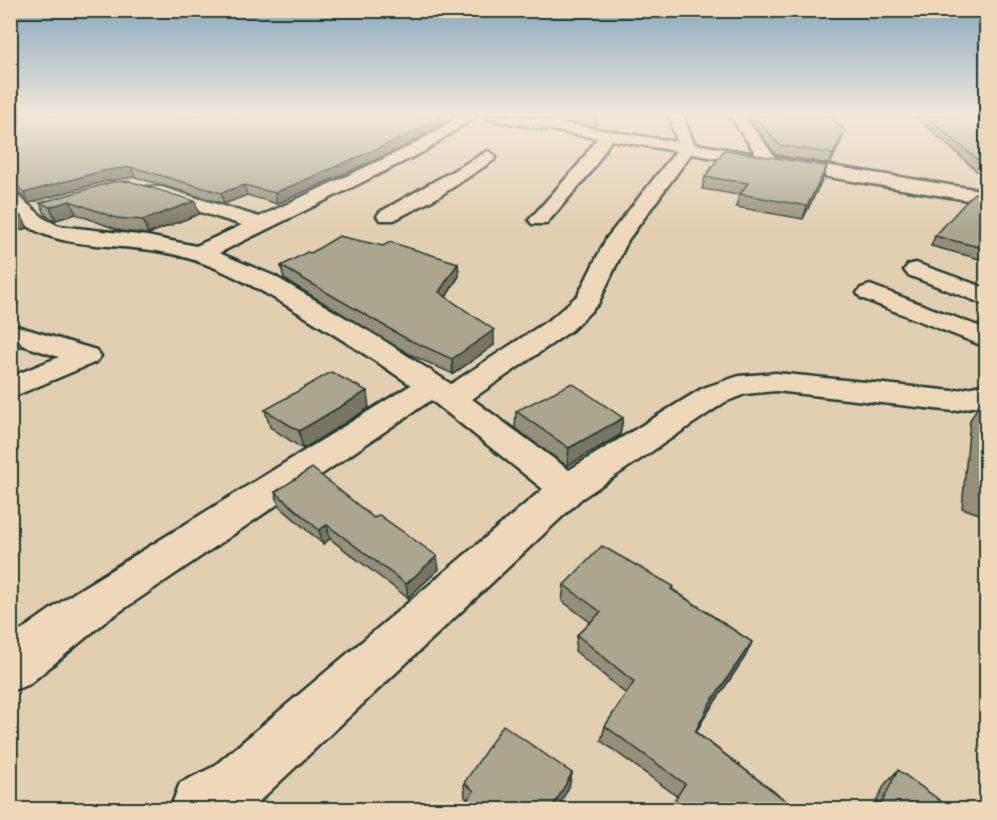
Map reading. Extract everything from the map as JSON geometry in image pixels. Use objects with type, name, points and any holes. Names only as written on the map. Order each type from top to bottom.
[{"type":"street","points":[[200,253],[406,154]]},
{"type":"street","points":[[387,216],[438,189],[488,156],[467,154]]},
{"type":"street","points":[[539,220],[585,168],[594,154]]},
{"type":"street","points":[[10,668],[90,607],[442,391],[562,324],[589,299],[617,239],[682,154]]},
{"type":"street","points":[[724,154],[987,196]]},
{"type":"street","points":[[764,154],[770,162]]},
{"type":"street","points":[[135,185],[261,224]]},
{"type":"street","points":[[27,207],[44,229],[61,235],[88,240],[132,240],[200,253],[235,266],[350,330],[442,391],[568,489]]},
{"type":"street","points":[[916,270],[987,297]]},
{"type":"street","points":[[870,293],[987,339]]},
{"type":"street","points":[[10,332],[86,356],[10,389]]},
{"type":"street","points":[[201,804],[233,787],[568,489],[714,395],[739,385],[776,382],[975,403]]},
{"type":"building","points":[[10,154],[364,154],[275,193],[244,185],[221,193],[131,167],[102,171],[24,193],[10,182]]},
{"type":"building","points":[[721,154],[751,154],[827,166],[807,206],[740,194],[748,183],[705,177]]},
{"type":"building","points":[[971,154],[987,154],[987,168]]},
{"type":"building","points":[[129,181],[195,201],[143,220],[116,218],[70,201],[50,207],[40,203],[112,182]]},
{"type":"building","points":[[974,193],[987,195],[987,249],[935,236]]},
{"type":"building","points":[[10,208],[22,217],[10,220]]},
{"type":"building","points":[[339,236],[383,246],[390,242],[458,263],[439,292],[494,330],[452,359],[407,339],[281,266],[307,252],[311,253]]},
{"type":"building","points":[[331,372],[367,391],[299,431],[265,410]]},
{"type":"building","points":[[572,383],[623,418],[569,448],[516,411]]},
{"type":"building","points":[[984,396],[987,397],[987,486],[978,483]]},
{"type":"building","points":[[312,468],[374,518],[379,515],[437,556],[406,584],[327,525],[319,530],[275,492]]},
{"type":"building","points":[[602,546],[673,586],[671,589],[752,642],[710,703],[695,732],[798,810],[668,810],[685,784],[605,726],[634,682],[577,635],[601,612],[564,585]]},
{"type":"building","points":[[503,725],[572,773],[551,810],[460,810],[474,791],[464,783]]},
{"type":"building","points":[[898,770],[953,810],[878,810]]}]
